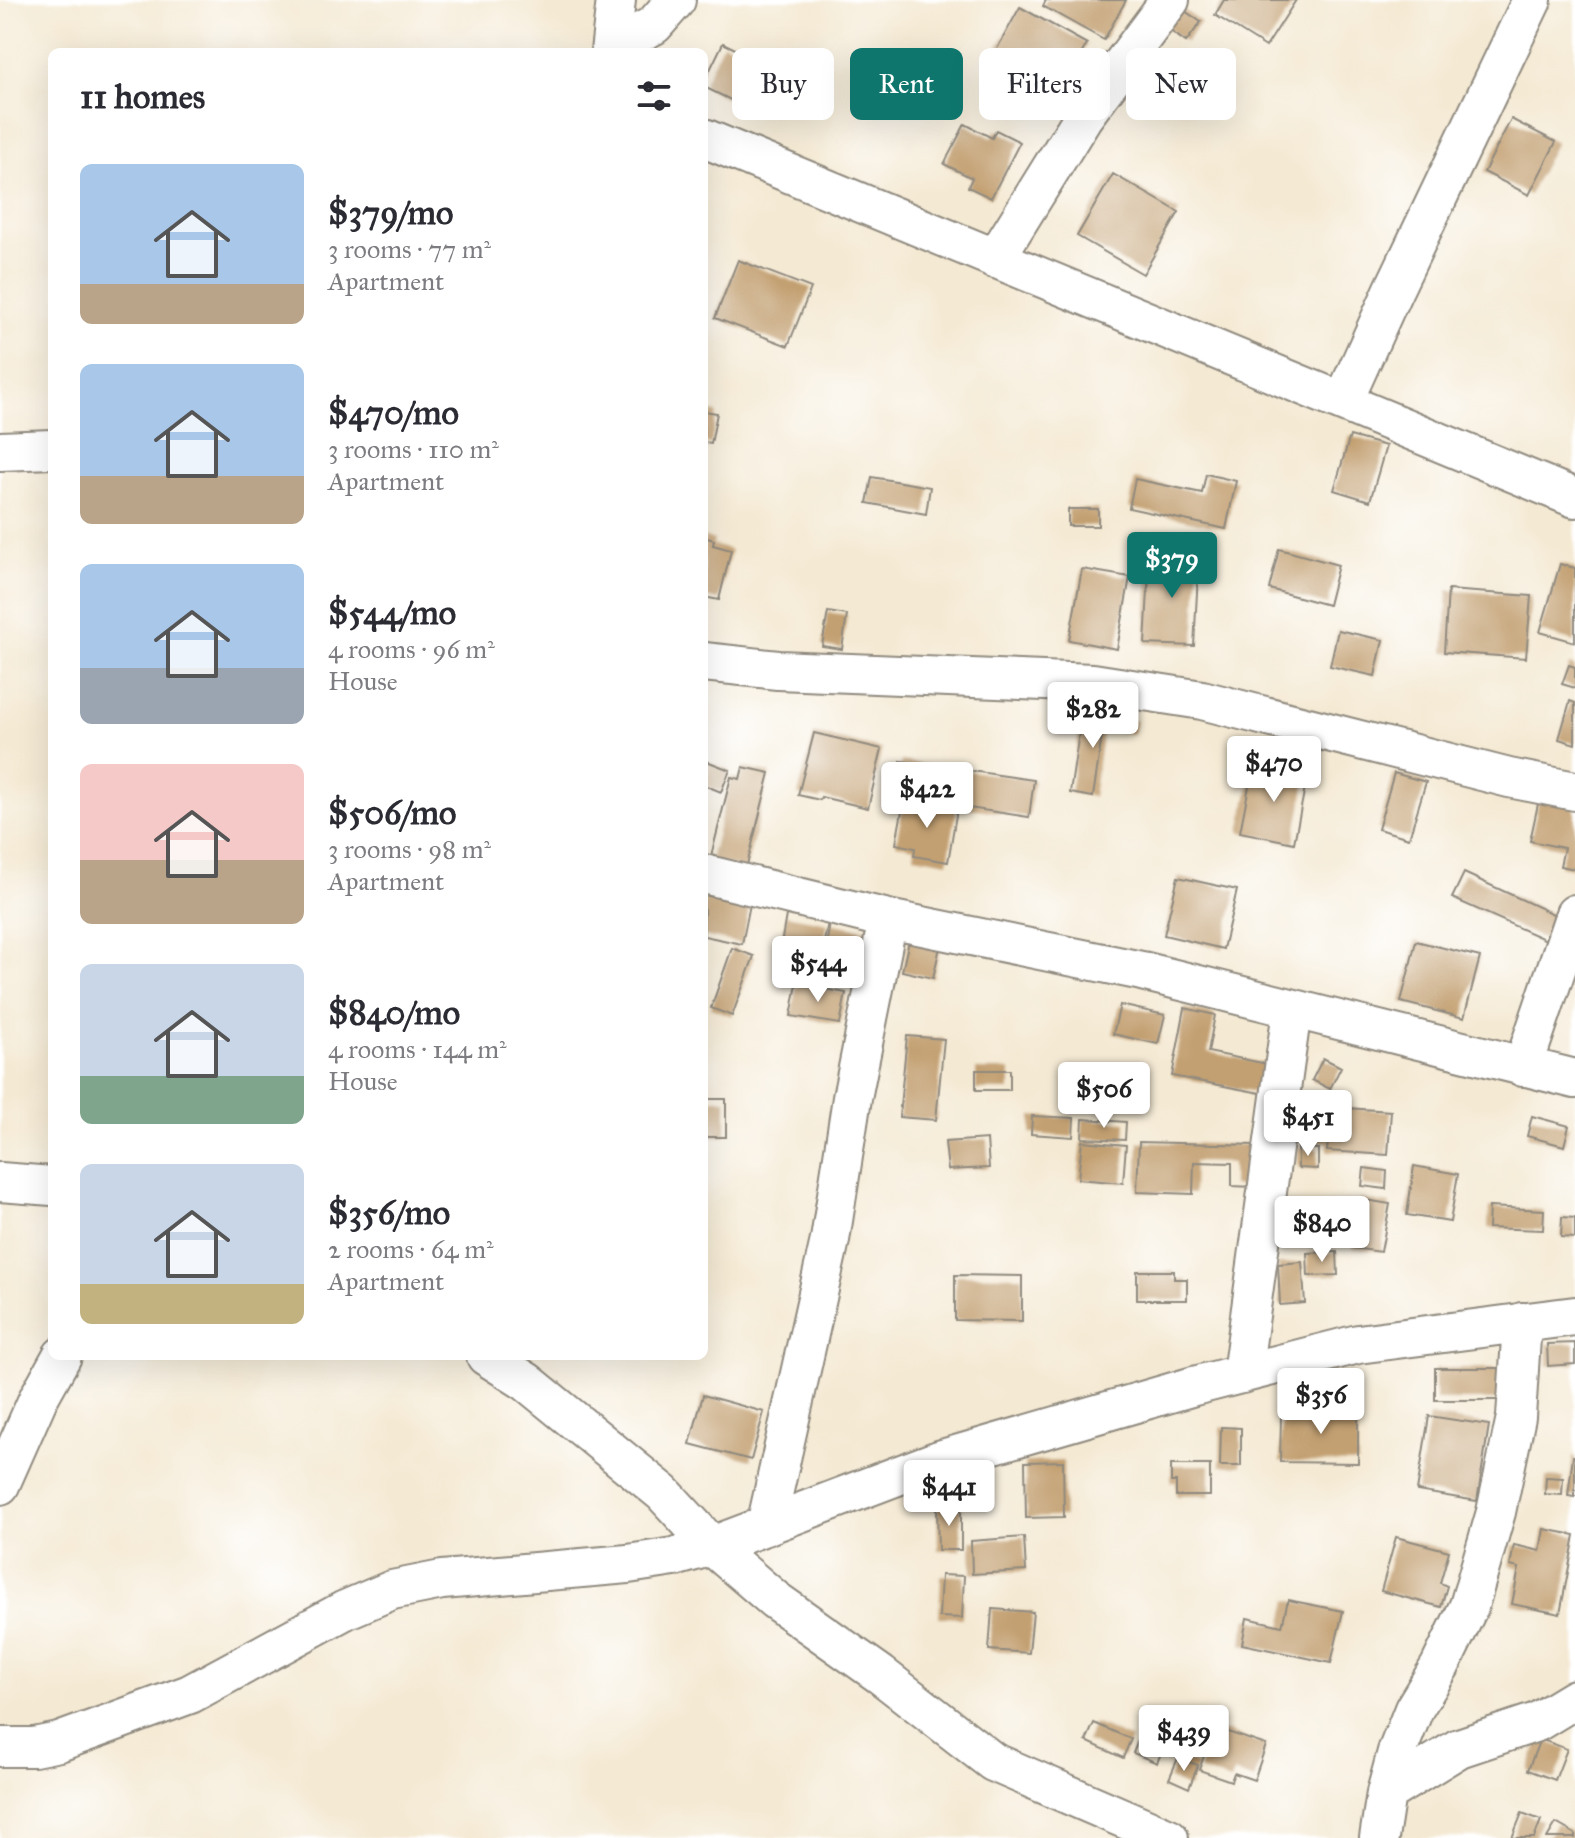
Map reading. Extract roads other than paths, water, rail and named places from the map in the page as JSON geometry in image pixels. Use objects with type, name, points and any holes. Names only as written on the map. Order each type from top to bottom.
[{"type":"street","points":[[610,48],[616,0]]},
{"type":"street","points":[[614,48],[654,25],[676,0]]},
{"type":"street","points":[[995,259],[1083,117],[1170,0]]},
{"type":"street","points":[[1343,402],[1532,0]]},
{"type":"street","points":[[708,140],[1575,498]]},
{"type":"street","points":[[0,451],[48,449]]},
{"type":"street","points":[[708,662],[778,670],[1093,683],[1202,700],[1509,778],[1575,791]]},
{"type":"street","points":[[708,875],[888,919],[1142,971],[1575,1079]]},
{"type":"street","points":[[1523,1067],[1575,914]]},
{"type":"street","points":[[766,1526],[830,1240],[852,1098],[888,919]]},
{"type":"street","points":[[1242,1374],[1292,1010]]},
{"type":"street","points":[[0,1182],[48,1186]]},
{"type":"street","points":[[0,1747],[34,1747],[59,1742],[190,1694],[345,1610],[392,1590],[442,1580],[628,1564],[674,1557],[712,1546],[939,1460],[1242,1374],[1358,1344],[1575,1316]]},
{"type":"street","points":[[1379,1838],[1397,1752],[1414,1709],[1440,1666],[1469,1606],[1485,1552],[1516,1417],[1522,1322]]},
{"type":"street","points":[[0,1485],[38,1399],[60,1360]]},
{"type":"street","points":[[492,1360],[527,1382],[663,1493],[712,1546],[775,1600],[881,1675],[993,1762],[1169,1838]]},
{"type":"street","points":[[1386,1793],[1459,1748],[1537,1722],[1575,1699]]}]
